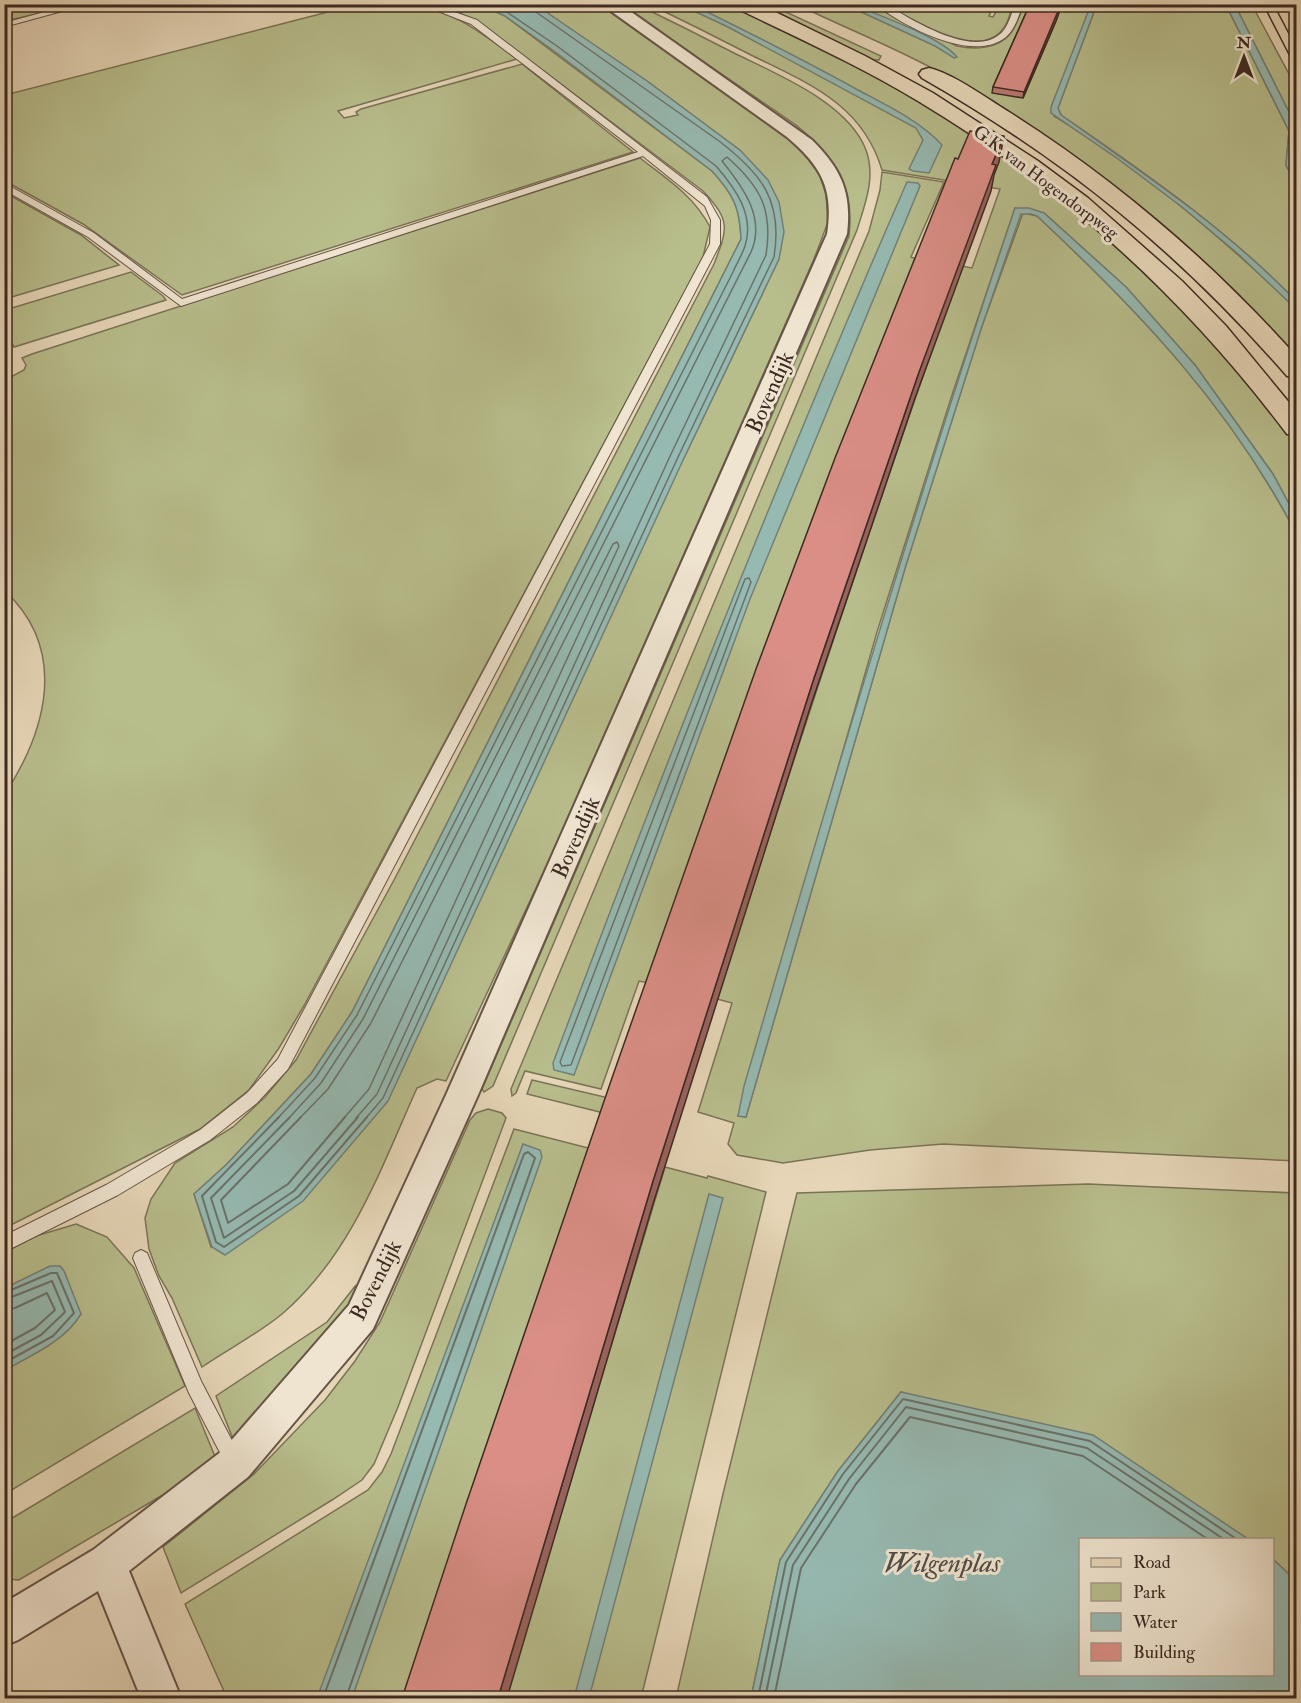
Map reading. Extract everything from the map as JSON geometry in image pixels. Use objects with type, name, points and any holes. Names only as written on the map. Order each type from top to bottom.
[{"type":"main road","name":"G.K. van Hogendorpweg","points":[[743,4],[925,96],[996,142],[1091,213],[1189,299],[1234,350],[1296,428]]},
{"type":"main road","name":"G.K. van Hogendorpweg","points":[[785,4],[950,86],[993,110],[1076,167],[1142,218],[1224,292],[1296,371]]},
{"type":"street","name":"Bovendijk","points":[[4,1626],[107,1564],[235,1464],[361,1317],[462,1095],[837,234],[840,218],[839,194],[830,172],[813,149],[793,132],[609,4]]},
{"type":"street","points":[[107,1564],[161,1698]]},
{"type":"lane","points":[[4,25],[85,4]]},
{"type":"lane","points":[[4,1245],[112,1190],[205,1135],[252,1098],[284,1064],[715,244],[718,226],[714,211],[704,199],[474,22],[423,4]]},
{"type":"lane","points":[[878,4],[953,41],[972,46],[993,42],[1005,34],[1019,4]]},
{"type":"lane","points":[[1087,4],[1111,7],[1124,4]]},
{"type":"lane","points":[[4,186],[91,235],[181,303],[645,153]]},
{"type":"lane","points":[[141,1258],[195,1387],[235,1464]]},
{"type":"green space","points":[[404,4],[441,12],[468,25],[517,59],[338,111],[344,118],[358,115],[356,112],[361,109],[522,64],[633,152],[182,295],[83,224],[5,181],[5,95],[355,5]]},
{"type":"green space","points":[[1133,4],[1226,5],[1289,131],[1286,165],[1296,185],[1296,301],[1242,250],[1183,202],[1061,115],[1058,108],[1094,12],[1054,116],[1116,157],[1175,201],[1287,299],[1296,309],[1296,357],[1258,314],[1217,274],[1132,199],[1086,165],[991,102],[941,73],[798,5],[871,5],[957,46],[978,48],[999,43],[1005,39],[1025,5],[1076,5],[1117,10]]},
{"type":"green space","points":[[30,5],[78,5],[5,21],[4,10]]},
{"type":"green space","points":[[435,5],[481,5],[505,16],[712,171],[730,194],[737,209],[741,239],[353,1011],[684,458],[779,259],[741,151],[647,81],[535,5],[600,5],[773,126],[800,148],[819,174],[826,194],[828,222],[814,259],[550,858],[446,1081],[437,1079],[417,1088],[362,1209],[346,1238],[306,1291],[273,1321],[202,1367],[172,1298],[159,1276],[149,1249],[145,1218],[151,1199],[175,1163],[233,1127],[265,1097],[296,1060],[394,880],[714,264],[724,233],[724,225],[718,210],[703,191],[488,29],[456,11]],"holes":[[[351,1014],[211,1247],[194,1194],[227,1164],[311,1074]]]},
{"type":"green space","points":[[621,5],[638,5],[788,80],[827,103],[857,133],[869,160],[870,180],[857,230],[493,1086],[484,1092],[482,1089],[849,236],[849,201],[845,186],[831,160],[822,149],[796,125]]},
{"type":"green space","points":[[651,5],[733,5],[833,53],[961,125],[1073,207],[1196,319],[1296,445],[1296,517],[1273,474],[1195,365],[1126,287],[1044,213],[1015,208],[952,395],[877,632],[738,1116],[746,1117],[906,565],[981,329],[1023,213],[1037,216],[1075,252],[1181,364],[1242,444],[1296,533],[1296,1161],[943,1144],[870,1150],[783,1163],[737,1155],[728,1144],[734,1123],[698,1112],[732,1003],[717,999],[806,723],[962,266],[972,268],[1000,189],[882,170],[873,147],[861,128],[830,98],[791,75]]},
{"type":"green space","points":[[758,5],[771,5],[881,56],[879,60],[871,60]]},
{"type":"green space","points":[[884,5],[994,5],[989,16],[993,17],[1000,5],[1012,5],[1005,26],[992,38],[976,41],[957,38],[937,31]]},
{"type":"green space","points":[[1235,5],[1252,5],[1296,87],[1296,126]]},
{"type":"green space","points":[[640,158],[688,197],[704,216],[710,227],[703,257],[305,1004],[279,1048],[249,1090],[200,1129],[5,1228],[5,794],[32,743],[40,717],[44,690],[44,664],[37,638],[25,614],[5,591],[5,380],[24,370],[26,365],[22,358],[32,354]]},
{"type":"green space","points":[[882,172],[944,182],[911,257],[920,260],[653,984],[639,981],[601,1089],[525,1071],[516,1093],[512,1096],[511,1089],[869,231],[880,190]]},
{"type":"green space","points":[[4,192],[81,235],[119,265],[5,299]]},
{"type":"green space","points":[[131,272],[166,300],[14,347],[5,332],[5,310]]},
{"type":"green space","points":[[532,1080],[613,1099],[608,1114],[527,1094]]},
{"type":"green space","points":[[488,1109],[502,1113],[506,1118],[398,1407],[374,1464],[362,1480],[181,1593],[163,1547],[254,1474],[325,1400],[355,1361],[380,1322],[470,1120],[476,1113]]},
{"type":"green space","points":[[514,1129],[596,1150],[413,1698],[227,1698],[185,1604],[368,1490],[382,1472],[391,1454]]},
{"type":"green space","points":[[665,1167],[766,1192],[641,1698],[505,1698]]},
{"type":"green space","points":[[1088,1184],[1296,1193],[1296,1581],[1274,1560],[1274,1538],[1246,1538],[1155,1479],[901,1392],[838,1471],[780,1560],[751,1698],[676,1698],[723,1494],[797,1193]]},
{"type":"green space","points":[[76,1224],[107,1237],[134,1268],[185,1386],[5,1494],[5,1370],[48,1346],[50,1267],[5,1288],[5,1252],[36,1236]]},
{"type":"green space","points":[[356,1285],[350,1313],[235,1444],[216,1396],[327,1322]]},
{"type":"green space","points":[[195,1408],[216,1459],[161,1496],[19,1580],[8,1579],[5,1572],[4,1523]]},
{"type":"water","points":[[481,5],[536,5],[647,81],[741,151],[768,180],[779,202],[784,232],[779,259],[684,458],[388,1101],[303,1201],[225,1255],[212,1247],[194,1194],[227,1164],[311,1074],[352,1012],[741,239],[737,209],[730,194],[712,171],[554,51],[505,16]]},
{"type":"water","points":[[681,5],[693,5],[734,25],[913,121],[942,145],[929,173],[909,169],[923,140],[916,128],[728,27]]},
{"type":"water","points":[[846,5],[854,5],[909,27],[937,42],[957,57],[954,58],[935,46]]},
{"type":"water","points":[[1226,5],[1235,5],[1296,126],[1296,185],[1286,165],[1289,131]]},
{"type":"water","points":[[1088,12],[1094,12],[1058,108],[1061,115],[1213,226],[1296,301],[1296,309],[1237,253],[1182,207],[1051,113],[1051,107]]},
{"type":"water","points":[[907,182],[918,183],[920,186],[750,599],[574,1075],[554,1070],[553,1063],[680,730],[814,400]]},
{"type":"water","points":[[1015,208],[1029,208],[1044,213],[1126,287],[1195,365],[1273,474],[1296,517],[1296,533],[1242,444],[1181,364],[1112,289],[1037,216],[1021,214],[981,329],[906,565],[746,1117],[738,1116],[744,1086],[875,646],[943,426]]},
{"type":"water","points":[[523,1144],[540,1150],[542,1157],[352,1698],[317,1698]]},
{"type":"water","points":[[709,1194],[723,1198],[589,1698],[574,1698]]},
{"type":"water","points":[[50,1266],[60,1266],[64,1271],[81,1314],[57,1340],[5,1370],[5,1288]]},
{"type":"water","name":"Wilgenplas","points":[[901,1392],[1093,1435],[1247,1538],[1079,1538],[1079,1676],[1274,1676],[1274,1560],[1296,1581],[1296,1698],[751,1698],[780,1560],[838,1471]]},
{"type":"building","points":[[1030,4],[1061,4],[1024,92],[993,87]]},
{"type":"building","points":[[970,131],[1004,136],[992,164],[996,165],[919,372],[814,678],[653,1181],[498,1698],[402,1698],[613,1075],[756,669],[835,458],[955,158],[958,159]]},
{"type":"tram line","points":[[1263,4],[1296,68]]},
{"type":"tram line","points":[[1275,7],[1296,47]]}]
